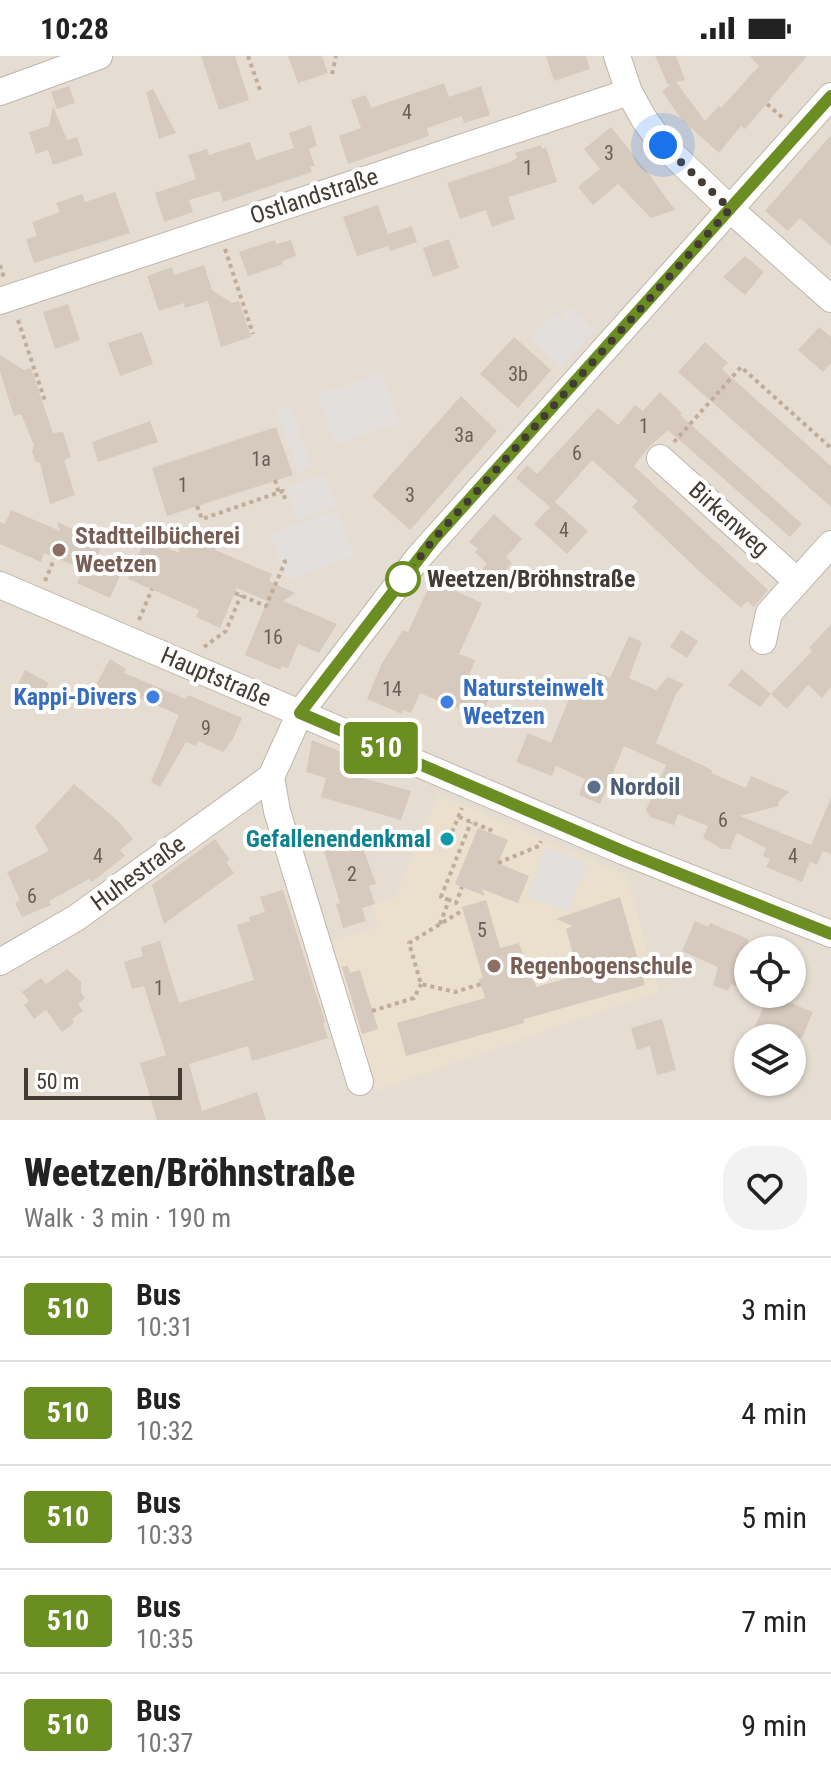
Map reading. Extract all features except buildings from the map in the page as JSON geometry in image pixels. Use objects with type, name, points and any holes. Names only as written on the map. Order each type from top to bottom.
[{"type":"street","points":[[0,92],[99,56]]},
{"type":"street","points":[[617,56],[629,92],[663,145],[831,299]]},
{"type":"street","name":"Ostlandstraße","points":[[7,304],[218,228],[629,92]]},
{"type":"street","name":"Huhestraße","points":[[0,962],[76,918],[271,777],[300,713],[434,539],[730,209],[826,111]]},
{"type":"street","name":"Birkenweg","points":[[660,458],[797,581]]},
{"type":"street","points":[[763,641],[769,613],[831,544]]},
{"type":"street","name":"Hauptstraße","points":[[0,585],[625,852],[831,934]]},
{"type":"street","points":[[271,777],[277,811],[360,1082]]},
{"type":"path","points":[[248,56],[260,90]]},
{"type":"path","points":[[332,74],[336,56]]},
{"type":"path","points":[[767,104],[785,119]]},
{"type":"path","points":[[218,228],[253,334]]},
{"type":"path","points":[[7,304],[45,401]]},
{"type":"path","points":[[660,458],[741,367],[831,448]]},
{"type":"path","points":[[275,480],[279,493]]},
{"type":"path","points":[[197,506],[202,519],[283,491],[285,499]]},
{"type":"path","points":[[44,583],[55,557]]},
{"type":"path","points":[[235,593],[266,606],[284,558]]},
{"type":"path","points":[[138,622],[152,589]]},
{"type":"path","points":[[201,649],[226,631],[241,595]]},
{"type":"path","points":[[458,816],[493,831]]},
{"type":"path","points":[[462,887],[456,903],[441,897],[471,822]]},
{"type":"path","points":[[498,863],[539,846],[543,835]]},
{"type":"path","points":[[440,924],[449,900]]},
{"type":"path","points":[[372,1011],[414,998],[421,984],[409,943],[460,912]]},
{"type":"path","points":[[421,984],[455,992],[481,984]]},
{"type":"shaded area","points":[[0,56],[831,56],[831,1120],[0,1120]]},
{"type":"shaded area","points":[[570,307],[595,329],[561,367],[531,339],[555,313],[560,318]]},
{"type":"shaded area","points":[[382,373],[399,423],[335,444],[318,394]]},
{"type":"shaded area","points":[[290,405],[311,467],[298,472],[277,410]]},
{"type":"shaded area","points":[[325,474],[336,507],[297,520],[285,487]]},
{"type":"shaded area","points":[[337,510],[354,556],[287,580],[270,534]]},
{"type":"shaded area","name":"Regenbogenschule","points":[[439,795],[626,875],[659,991],[375,1091],[329,942],[379,926],[372,905],[395,898]]},
{"type":"shaded area","points":[[546,847],[587,863],[568,912],[527,896]]},
{"type":"bus line","name":"510","points":[[831,96],[434,539],[300,713],[625,852],[831,934]]},
{"type":"place","name":"Stadtteilbücherei Weetzen","points":[[59,550]]},
{"type":"place","name":"Weetzen/Bröhnstraße","points":[[403,579]]},
{"type":"place","name":"Kappi-Divers","points":[[153,697]]},
{"type":"place","name":"Natursteinwelt Weetzen","points":[[447,702]]},
{"type":"place","name":"Nordoil","points":[[594,787]]},
{"type":"place","name":"Gefallenendenkmal","points":[[447,839]]},
{"type":"place","name":"Regenbogenschule","points":[[494,966]]},
{"type":"route","points":[[403,579],[434,539],[730,209],[663,145]]}]
